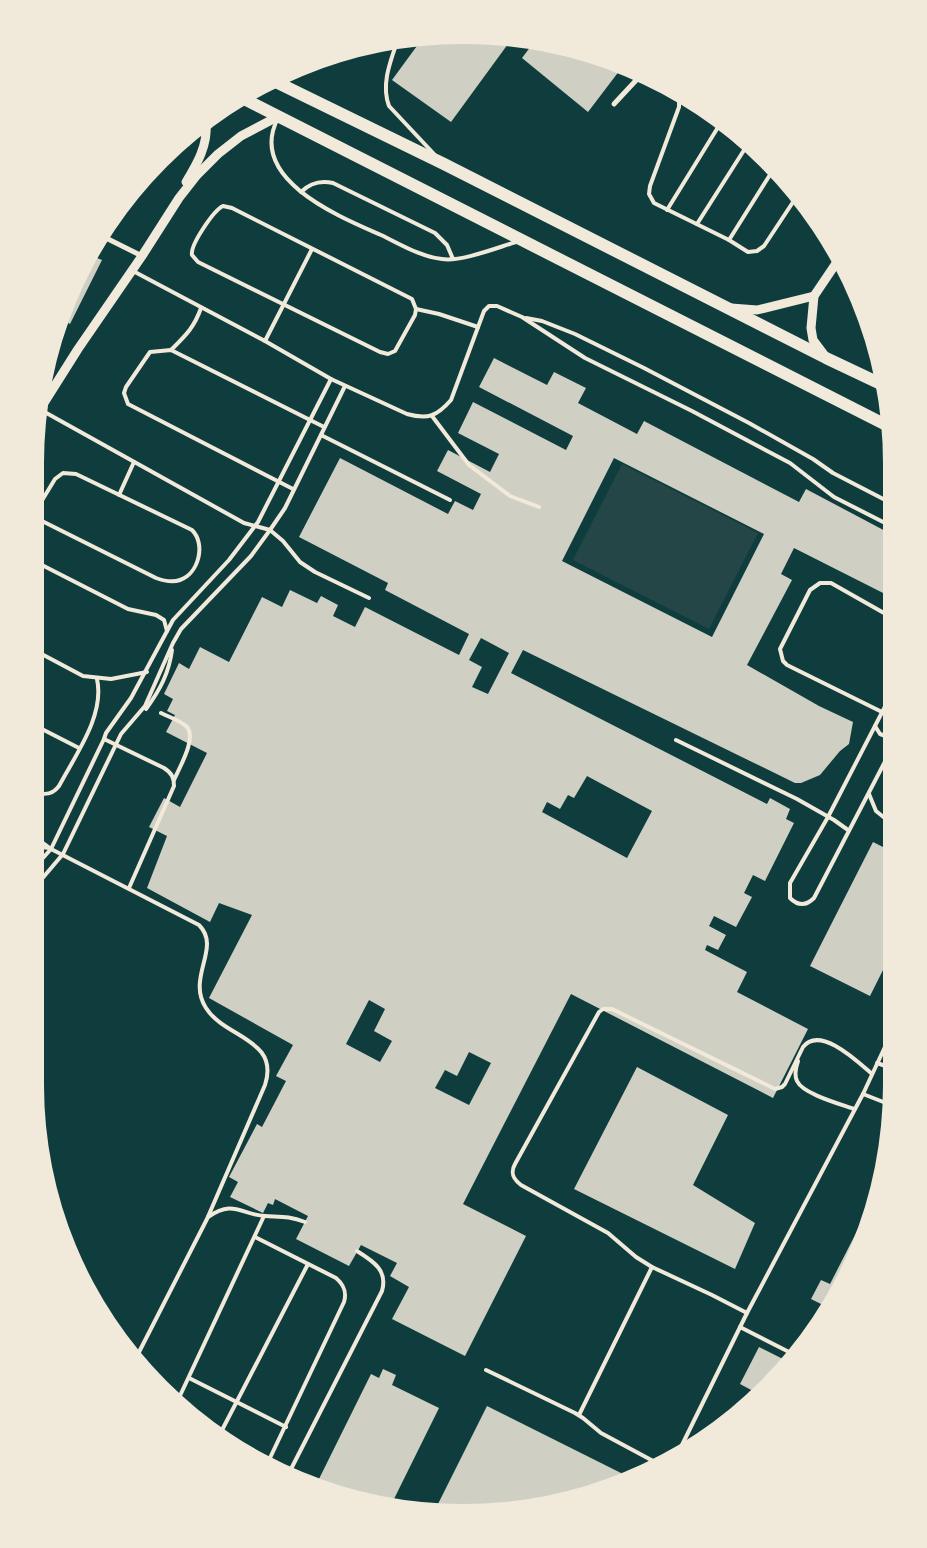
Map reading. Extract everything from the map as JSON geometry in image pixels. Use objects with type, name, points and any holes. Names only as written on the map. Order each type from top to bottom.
[{"type":"main road","points":[[282,85],[444,164],[875,381]]},
{"type":"main road","points":[[250,102],[881,422]]},
{"type":"street","points":[[614,104],[636,81]]},
{"type":"street","points":[[50,394],[179,198],[197,175],[218,154],[241,136],[279,116]]},
{"type":"street","points":[[179,198],[185,182],[195,168],[203,150],[207,131]]},
{"type":"street","points":[[109,239],[142,256]]},
{"type":"street","points":[[826,358],[813,340],[811,328],[814,296],[833,266]]},
{"type":"street","points":[[728,308],[757,310],[814,296]]},
{"type":"lane","points":[[394,50],[386,84],[386,96],[389,106],[444,164]]},
{"type":"lane","points":[[679,103],[650,186],[649,194],[654,203],[729,240],[748,252],[757,251],[764,246],[793,203]]},
{"type":"lane","points":[[279,116],[271,135],[272,147],[278,165],[300,192],[334,214],[422,254],[442,260],[453,259],[522,240]]},
{"type":"lane","points":[[668,210],[717,129]]},
{"type":"lane","points":[[696,224],[743,151]]},
{"type":"lane","points":[[729,240],[769,176]]},
{"type":"lane","points":[[300,192],[319,182],[333,183],[435,233],[448,245],[453,259]]},
{"type":"lane","points":[[223,206],[232,208],[312,249],[407,296],[415,304],[415,315],[397,348],[392,353],[380,352],[198,262],[192,255],[192,246],[216,211],[223,206]]},
{"type":"lane","points":[[265,341],[312,249]]},
{"type":"lane","points":[[132,271],[265,341],[331,379],[419,418],[432,416],[443,410],[451,400],[484,311],[488,306],[497,306],[522,317],[585,358],[692,411],[790,463],[834,497],[883,522]]},
{"type":"lane","points":[[171,350],[193,327],[201,308]]},
{"type":"lane","points":[[416,310],[439,314],[478,327]]},
{"type":"lane","points":[[522,317],[542,321],[575,334],[644,368],[749,423],[813,459],[833,473],[883,499]]},
{"type":"lane","points":[[294,489],[128,404],[124,393],[126,387],[150,352],[171,350],[324,427]]},
{"type":"lane","points":[[44,856],[51,848],[112,722],[128,704],[147,672],[167,631],[178,614],[229,560],[261,518],[331,379]]},
{"type":"lane","points":[[44,876],[63,854],[116,744],[129,724],[142,711],[181,629],[251,556],[270,530],[294,489],[345,386]]},
{"type":"lane","points":[[47,413],[244,523],[270,530],[277,534],[294,555],[308,567],[369,598]]},
{"type":"lane","points":[[432,416],[469,465],[510,496],[539,507]]},
{"type":"lane","points":[[321,435],[450,500]]},
{"type":"lane","points":[[119,495],[134,462]]},
{"type":"lane","points":[[44,498],[55,479],[64,473],[76,474],[192,530],[200,544],[199,554],[195,565],[181,580],[168,581],[156,578],[44,522]]},
{"type":"lane","points":[[44,566],[128,609],[156,615],[164,620],[167,631]]},
{"type":"lane","points":[[883,612],[831,583],[820,583],[810,590],[780,649],[783,660],[788,665],[882,712],[828,817],[790,883],[790,898],[794,902],[800,905],[806,904],[814,898],[883,766]]},
{"type":"lane","points":[[44,655],[83,676],[111,679],[147,672]]},
{"type":"lane","points":[[44,795],[55,791],[92,722],[98,707],[97,678]]},
{"type":"lane","points":[[129,888],[174,786],[174,780],[190,742],[190,732],[184,724],[161,713]]},
{"type":"lane","points":[[875,726],[880,734],[883,735]]},
{"type":"lane","points":[[44,730],[79,748]]},
{"type":"lane","points":[[104,739],[164,768],[174,780]]},
{"type":"lane","points":[[676,740],[797,799],[848,830]]},
{"type":"lane","points":[[869,794],[876,811],[883,817]]},
{"type":"lane","points":[[44,843],[199,924],[208,942],[199,980],[204,1004],[219,1023],[260,1049],[267,1061],[268,1069],[265,1085],[206,1219],[139,1351]]},
{"type":"lane","points":[[44,847],[51,848]]},
{"type":"lane","points":[[747,1313],[652,1267],[636,1257],[608,1233],[521,1185],[514,1180],[512,1169],[599,1012],[603,1009],[612,1009],[775,1089],[785,1084],[806,1042],[817,1040],[835,1045],[845,1051],[872,1074]]},
{"type":"lane","points":[[684,1441],[747,1313],[863,1094],[883,1051]]},
{"type":"lane","points":[[799,1054],[796,1079],[800,1086],[813,1094],[854,1109]]},
{"type":"lane","points":[[877,1063],[883,1065]]},
{"type":"lane","points":[[863,1094],[882,1102]]},
{"type":"lane","points":[[206,1219],[224,1209],[232,1208],[264,1216],[283,1216],[305,1222]]},
{"type":"lane","points":[[181,1394],[264,1216]]},
{"type":"lane","points":[[254,1237],[340,1282],[344,1286],[346,1297],[271,1457]]},
{"type":"lane","points":[[292,1467],[382,1291],[384,1278],[382,1271],[373,1261],[357,1251]]},
{"type":"lane","points":[[223,1429],[308,1264]]},
{"type":"lane","points":[[580,1415],[652,1267]]},
{"type":"lane","points":[[740,1327],[787,1351]]},
{"type":"lane","points":[[486,1370],[580,1415],[601,1433],[651,1460]]},
{"type":"lane","points":[[190,1378],[286,1427]]},
{"type":"shaded area","points":[[622,464],[758,533],[709,629],[573,560]]},
{"type":"building","points":[[464,44],[507,46],[451,122],[392,80],[417,46]]},
{"type":"building","points":[[529,49],[572,58],[617,73],[588,112],[522,58]]},
{"type":"building","points":[[98,258],[102,260],[70,324],[68,323],[87,278]]},
{"type":"building","points":[[494,358],[547,385],[554,372],[586,388],[578,403],[637,434],[644,421],[799,502],[806,489],[883,530],[883,593],[794,548],[781,574],[792,580],[747,665],[819,706],[853,722],[849,744],[840,751],[820,775],[801,783],[795,783],[523,650],[511,673],[767,804],[770,798],[790,809],[786,819],[794,823],[765,881],[753,875],[744,893],[752,897],[736,927],[714,916],[709,926],[726,935],[718,950],[707,945],[705,950],[747,972],[737,992],[808,1029],[773,1098],[571,994],[463,1204],[526,1236],[465,1356],[392,1319],[409,1287],[390,1276],[397,1263],[361,1245],[349,1266],[296,1239],[308,1216],[275,1199],[273,1205],[268,1203],[263,1213],[230,1197],[238,1182],[229,1177],[257,1124],[262,1127],[286,1081],[276,1076],[293,1045],[209,998],[252,915],[219,903],[210,922],[147,888],[167,836],[149,827],[164,798],[180,807],[207,753],[166,732],[175,715],[167,711],[173,699],[164,694],[179,663],[189,669],[200,647],[229,662],[262,597],[282,607],[290,590],[317,603],[321,596],[338,605],[333,616],[355,627],[365,607],[459,655],[469,634],[385,590],[388,583],[299,537],[340,458],[448,514],[455,501],[473,510],[481,494],[437,471],[448,450],[490,472],[499,454],[458,433],[473,402],[566,450],[573,436],[479,387]],"holes":[[[614,458],[764,534],[712,637],[562,561]],[[481,638],[509,653],[488,694],[472,687],[482,667],[469,660]],[[587,776],[652,811],[627,858],[542,812],[547,802],[560,809],[568,795],[574,798]],[[369,1000],[385,1009],[374,1031],[392,1041],[380,1062],[346,1044]],[[469,1052],[491,1063],[469,1105],[435,1088],[445,1070],[457,1076]]]},
{"type":"building","points":[[873,842],[883,847],[883,970],[870,996],[810,966]]},
{"type":"building","points":[[637,1067],[728,1115],[693,1185],[755,1223],[735,1269],[574,1189]]},
{"type":"building","points":[[854,1237],[840,1270],[821,1304],[811,1299],[821,1280],[830,1284]]},
{"type":"building","points":[[759,1347],[781,1358],[751,1390],[740,1384]]},
{"type":"building","points":[[383,1369],[396,1375],[392,1385],[439,1408],[394,1498],[355,1490],[319,1478],[371,1374],[379,1378]]},
{"type":"building","points":[[487,1406],[621,1473],[572,1490],[518,1501],[464,1504],[438,1503]]}]
